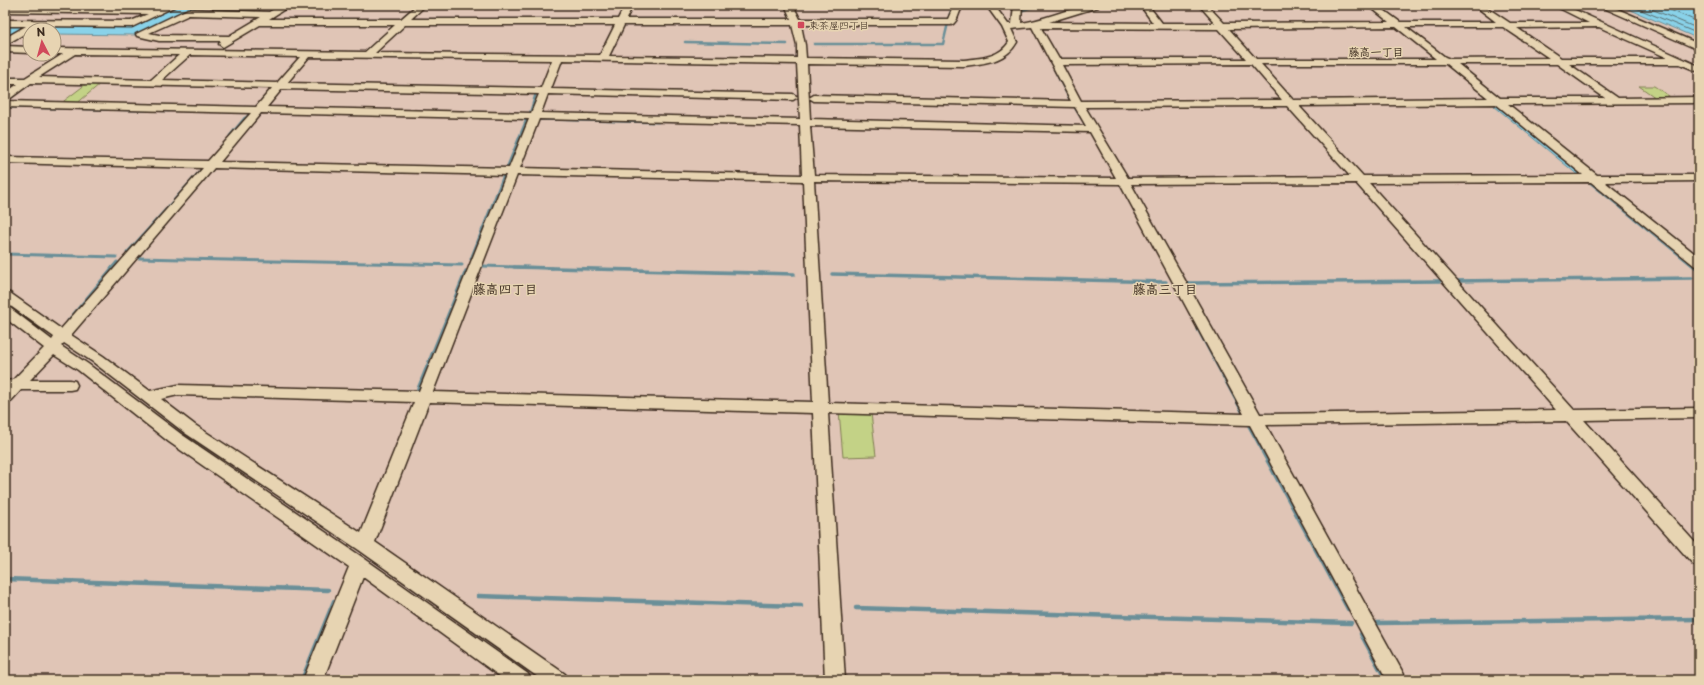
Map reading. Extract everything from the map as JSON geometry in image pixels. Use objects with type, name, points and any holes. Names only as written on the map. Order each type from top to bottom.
[{"type":"street","points":[[38,22],[65,5]]},
{"type":"street","points":[[94,24],[124,5]]},
{"type":"street","points":[[62,23],[132,24],[174,5]]},
{"type":"street","points":[[212,53],[257,22],[287,5]]},
{"type":"street","points":[[367,55],[422,5]]},
{"type":"street","points":[[603,58],[629,5]]},
{"type":"street","points":[[789,5],[796,21],[800,45],[835,680]]},
{"type":"street","points":[[257,22],[951,22],[958,5],[960,5]]},
{"type":"street","points":[[62,51],[946,64],[978,62],[1000,55],[1011,47],[1013,42],[1006,27],[990,5]]},
{"type":"street","points":[[1016,26],[1018,5]]},
{"type":"street","points":[[1006,27],[1035,24],[1095,5]]},
{"type":"street","points":[[1144,5],[1160,26]]},
{"type":"street","points":[[1203,5],[1699,559]]},
{"type":"street","points":[[1372,5],[1442,59],[1448,61],[1699,263]]},
{"type":"street","points":[[1478,5],[1616,101]]},
{"type":"street","points":[[1557,5],[1699,69]]},
{"type":"street","points":[[1601,5],[1699,47]]},
{"type":"street","points":[[5,10],[161,11]]},
{"type":"street","points":[[231,39],[159,38],[140,34],[188,12],[269,16]]},
{"type":"street","points":[[5,23],[22,23]]},
{"type":"street","points":[[1035,24],[1160,26],[1602,25]]},
{"type":"street","points":[[1035,24],[1078,104],[1124,181],[1397,680]]},
{"type":"street","points":[[5,42],[22,32]]},
{"type":"street","points":[[5,49],[22,50]]},
{"type":"street","points":[[5,98],[72,52]]},
{"type":"street","points":[[153,83],[187,53]]},
{"type":"street","points":[[5,398],[11,385],[57,341],[211,165],[257,110],[308,54]]},
{"type":"street","points":[[365,545],[558,58]]},
{"type":"street","points":[[1056,62],[1682,61]]},
{"type":"street","points":[[5,81],[793,97]]},
{"type":"street","points":[[814,98],[1078,104],[1699,100]]},
{"type":"street","points":[[5,104],[1093,129]]},
{"type":"street","points":[[5,160],[807,178],[1124,181],[1699,178]]},
{"type":"street","points":[[5,296],[57,341],[83,367],[175,438],[359,564],[521,680]]},
{"type":"street","points":[[5,312],[57,341],[98,359],[190,428],[365,545],[558,680]]},
{"type":"street","points":[[11,385],[70,385]]},
{"type":"street","points":[[148,397],[178,390],[821,406],[1255,420],[1699,414]]},
{"type":"street","points":[[313,680],[359,564]]},
{"type":"green space","points":[[86,84],[100,84],[75,105],[60,104]]},
{"type":"green space","points":[[1639,86],[1654,86],[1675,100],[1659,100]]},
{"type":"green space","points":[[839,411],[871,413],[876,456],[843,457]]},
{"type":"water","points":[[181,5],[200,5],[136,35],[62,34],[62,26],[133,27]]},
{"type":"water","points":[[1619,5],[1699,5],[1699,39]]},
{"type":"water","points":[[22,25],[22,33],[7,34],[5,33],[5,26]]},
{"type":"water","points":[[1494,106],[1499,106],[1585,175],[1579,176]]},
{"type":"water","points":[[1588,182],[1594,183],[1699,267],[1699,272]]},
{"type":"waterway","points":[[948,20],[953,5]]},
{"type":"waterway","points":[[1020,11],[1038,5]]},
{"type":"waterway","points":[[814,44],[943,44],[948,23]]},
{"type":"waterway","points":[[685,42],[787,44]]},
{"type":"waterway","points":[[1054,69],[1071,102]]},
{"type":"waterway","points":[[530,113],[536,93],[533,93]]},
{"type":"waterway","points":[[1074,106],[1082,119]]},
{"type":"waterway","points":[[5,107],[169,111]]},
{"type":"waterway","points":[[245,119],[250,113]]},
{"type":"waterway","points":[[230,136],[245,118]]},
{"type":"waterway","points":[[1082,118],[1084,122]]},
{"type":"waterway","points":[[507,168],[527,119],[524,119]]},
{"type":"waterway","points":[[551,119],[538,119],[658,122]]},
{"type":"waterway","points":[[127,253],[203,168]]},
{"type":"waterway","points":[[471,259],[504,175]]},
{"type":"waterway","points":[[5,254],[116,257]]},
{"type":"waterway","points":[[138,258],[462,265]]},
{"type":"waterway","points":[[112,268],[117,262]]},
{"type":"waterway","points":[[482,266],[545,268]]},
{"type":"waterway","points":[[68,321],[113,267]]},
{"type":"waterway","points":[[514,267],[545,268]]},
{"type":"waterway","points":[[545,268],[794,274]]},
{"type":"waterway","points":[[545,268],[553,268]]},
{"type":"waterway","points":[[418,389],[466,271]]},
{"type":"waterway","points":[[832,274],[1166,282]]},
{"type":"waterway","points":[[1455,281],[1692,278]]},
{"type":"waterway","points":[[1188,283],[1440,281]]},
{"type":"waterway","points":[[1198,329],[1243,413]]},
{"type":"waterway","points":[[1249,426],[1264,453]]},
{"type":"waterway","points":[[1263,452],[1348,609]]},
{"type":"waterway","points":[[5,579],[328,590]]},
{"type":"waterway","points":[[478,596],[801,606]]},
{"type":"waterway","points":[[302,680],[334,601]]},
{"type":"waterway","points":[[856,608],[1351,623]]},
{"type":"waterway","points":[[1377,623],[1699,619]]},
{"type":"waterway","points":[[1361,634],[1386,680]]},
{"type":"place","name":"東茶屋四丁目","points":[[801,25]]},
{"type":"district","name":"藤高一丁目","points":[[1376,52]]},
{"type":"district","name":"藤高四丁目","points":[[505,289]]},
{"type":"district","name":"藤高三丁目","points":[[1165,289]]}]
